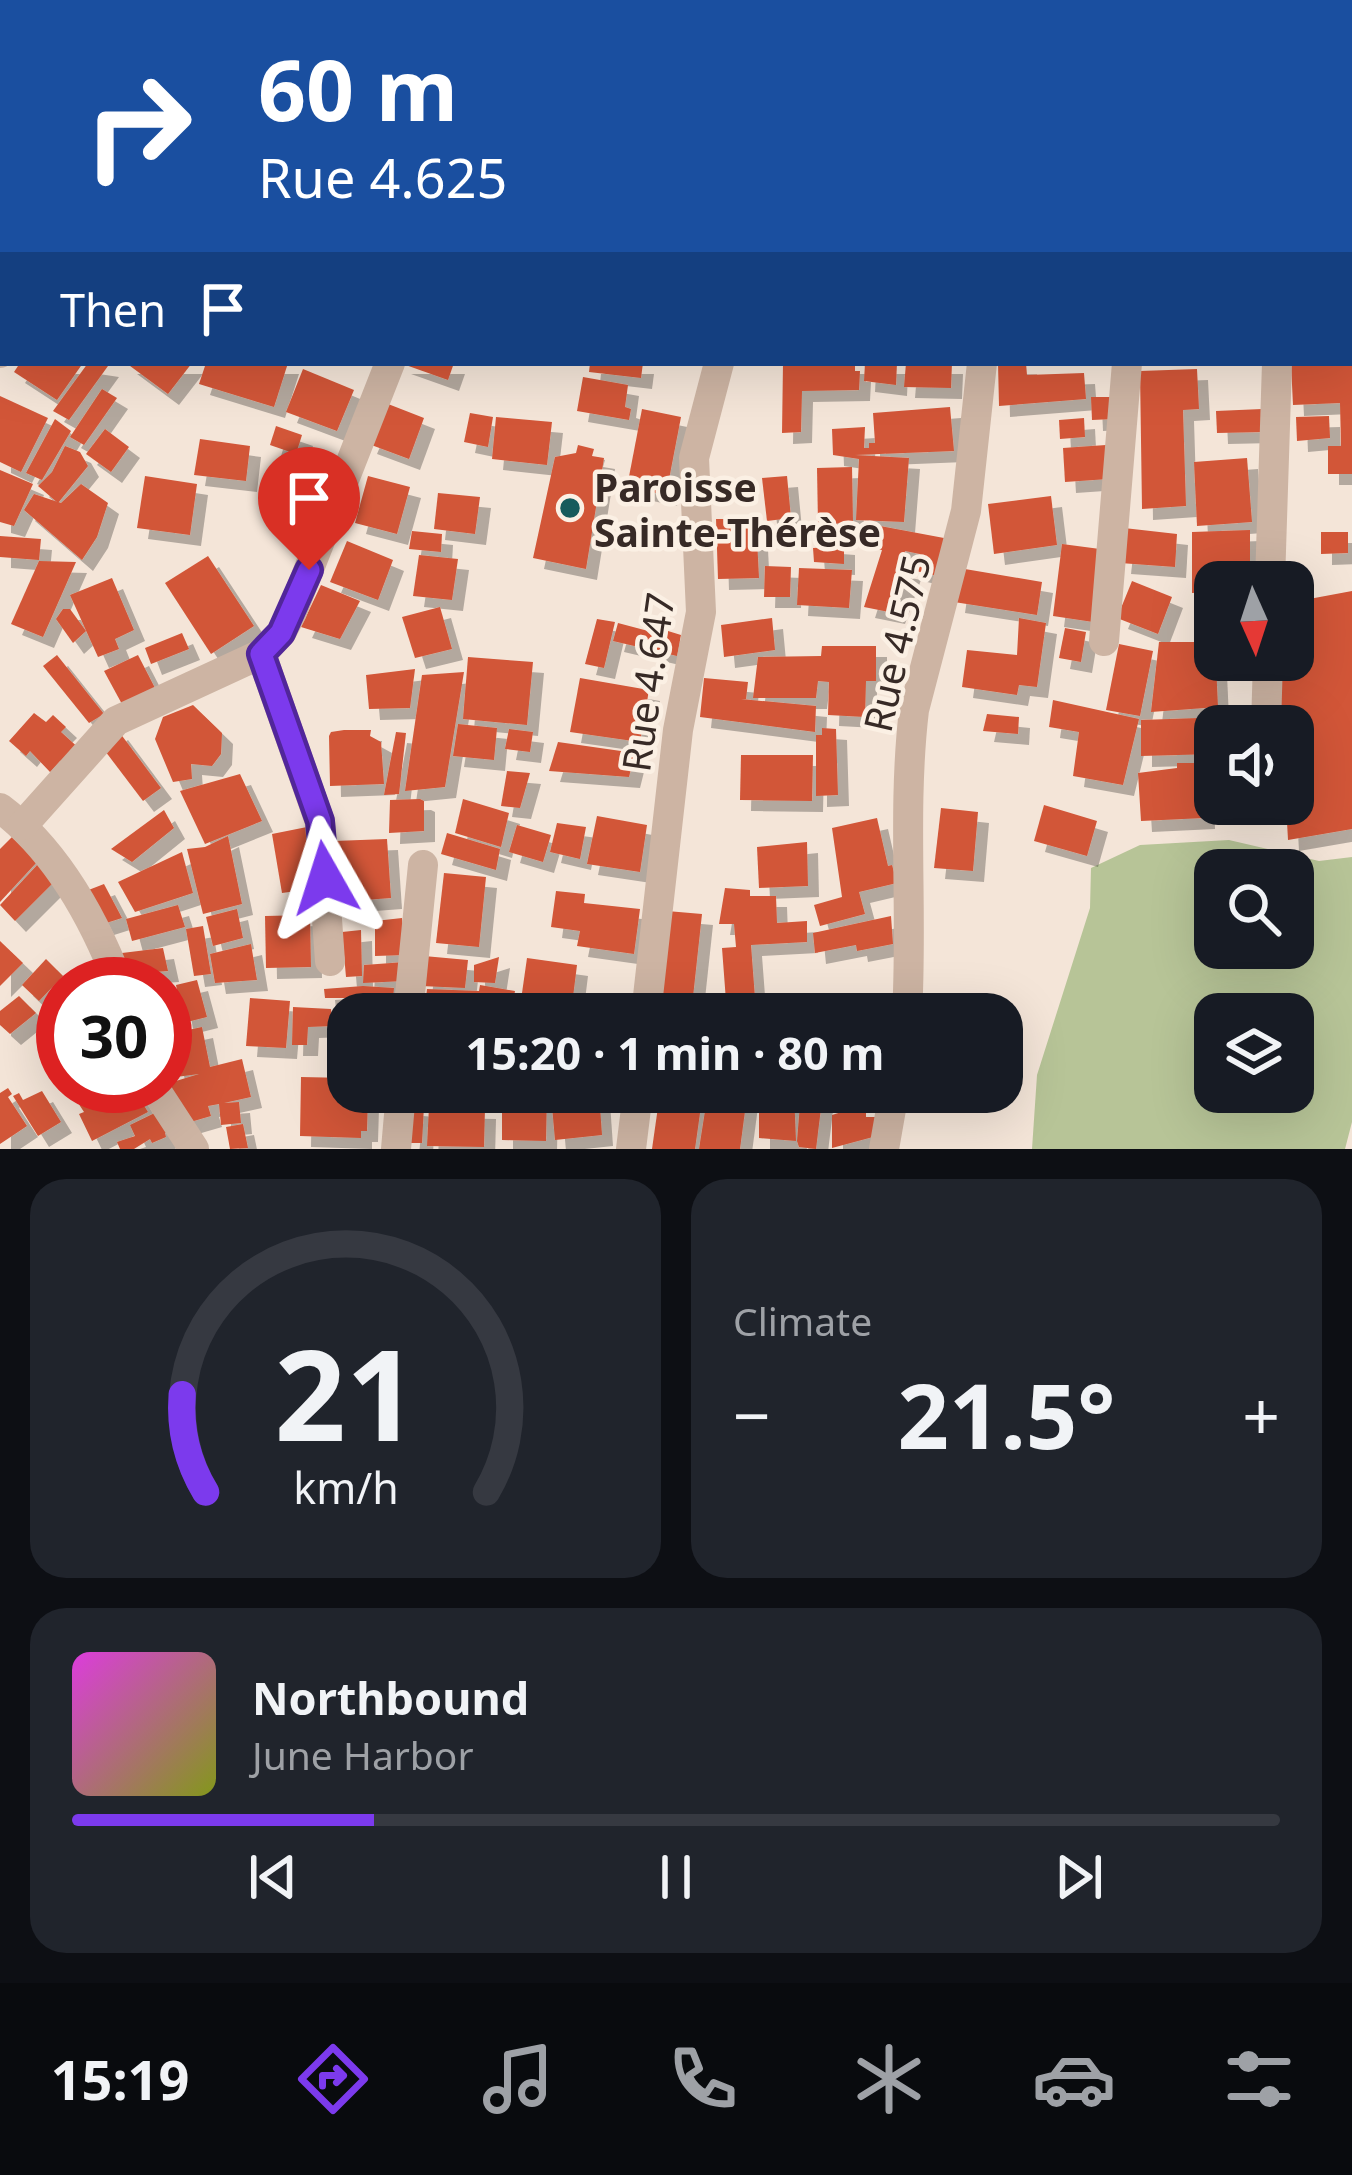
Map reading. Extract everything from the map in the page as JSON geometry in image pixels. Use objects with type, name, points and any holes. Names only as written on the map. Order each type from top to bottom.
[{"type":"street","points":[[105,957],[57,865],[12,817],[116,722],[261,654],[281,633],[389,366]]},
{"type":"street","name":"Rue 4.647","points":[[648,993],[678,730],[701,612],[694,458],[718,366]]},
{"type":"street","name":"Rue 4.575","points":[[908,993],[910,744],[914,710],[966,512],[982,366]]},
{"type":"street","points":[[1104,640],[1127,366]]},
{"type":"street","points":[[1271,561],[1277,366]]},
{"type":"street","points":[[261,654],[320,821],[330,961]]},
{"type":"street","points":[[410,993],[422,865]]},
{"type":"street","points":[[171,1113],[194,1149]]},
{"type":"street","points":[[396,1149],[399,1113]]},
{"type":"street","points":[[631,1149],[635,1113]]},
{"type":"street","points":[[884,1149],[890,1113]]},
{"type":"green space","points":[[1229,840],[1268,849],[1194,849],[1194,969],[1314,969],[1314,860],[1352,857],[1352,1122],[1345,1149],[1032,1149],[1037,1075],[1090,908],[1091,868],[1140,845]]},
{"type":"building","points":[[18,366],[81,366],[57,400],[14,372]]},
{"type":"building","points":[[86,366],[108,366],[69,420],[53,411]]},
{"type":"building","points":[[130,366],[190,366],[168,394]]},
{"type":"building","points":[[205,366],[287,366],[274,407],[199,384]]},
{"type":"building","points":[[408,366],[453,366],[448,380]]},
{"type":"building","points":[[590,366],[643,366],[641,378],[589,372]]},
{"type":"building","points":[[783,366],[855,366],[860,371],[859,390],[802,391],[801,432],[782,433]]},
{"type":"building","points":[[865,366],[897,366],[896,385],[864,381]]},
{"type":"building","points":[[906,366],[952,366],[951,388],[904,387]]},
{"type":"building","points":[[998,366],[1026,366],[1027,375],[1084,373],[1086,399],[999,406]]},
{"type":"building","points":[[1291,366],[1352,366],[1352,474],[1328,474],[1328,446],[1341,446],[1340,403],[1293,405]]},
{"type":"building","points":[[303,369],[354,390],[337,431],[286,412]]},
{"type":"building","points":[[1197,369],[1199,409],[1183,410],[1186,506],[1142,509],[1140,371]]},
{"type":"building","points":[[583,377],[628,385],[625,407],[631,409],[629,420],[577,411]]},
{"type":"building","points":[[102,389],[117,398],[84,445],[70,437]]},
{"type":"building","points":[[0,396],[48,418],[21,472],[0,462]]},
{"type":"building","points":[[1091,397],[1113,397],[1114,419],[1092,420]]},
{"type":"building","points":[[383,402],[424,418],[409,459],[366,443]]},
{"type":"building","points":[[950,407],[954,451],[855,455],[909,458],[904,522],[856,520],[859,459],[833,455],[832,429],[865,427],[864,448],[869,448],[869,443],[875,443],[873,413]]},
{"type":"building","points":[[642,409],[681,417],[666,495],[627,487]]},
{"type":"building","points":[[1262,409],[1263,432],[1217,433],[1216,411]]},
{"type":"building","points":[[470,413],[493,417],[488,447],[464,442]]},
{"type":"building","points":[[1329,416],[1330,438],[1297,441],[1296,417]]},
{"type":"building","points":[[496,417],[552,422],[547,465],[492,459]]},
{"type":"building","points":[[1084,418],[1085,437],[1060,439],[1059,420]]},
{"type":"building","points":[[55,419],[71,431],[42,480],[26,473]]},
{"type":"building","points":[[276,426],[302,435],[296,454],[270,445]]},
{"type":"building","points":[[105,429],[129,447],[111,472],[86,454]]},
{"type":"building","points":[[200,439],[250,446],[246,481],[194,475]]},
{"type":"building","name":"Paroisse Sainte-Thérèse","points":[[578,445],[604,458],[586,569],[533,558],[555,457],[576,453]]},
{"type":"building","points":[[1106,445],[1108,479],[1065,482],[1063,448]]},
{"type":"building","points":[[65,446],[80,452],[88,466],[58,503],[38,486],[52,472]]},
{"type":"building","points":[[1247,458],[1252,522],[1197,526],[1194,462]]},
{"type":"building","points":[[852,467],[853,523],[818,524],[817,468]]},
{"type":"building","points":[[0,470],[33,484],[14,526],[0,522]]},
{"type":"building","points":[[145,476],[197,484],[190,535],[137,528]]},
{"type":"building","points":[[368,476],[410,487],[397,534],[355,523]]},
{"type":"building","points":[[787,476],[791,518],[767,521],[762,478]]},
{"type":"building","points":[[81,484],[108,503],[97,537],[82,560],[24,510],[34,494],[61,503]]},
{"type":"building","points":[[438,493],[480,497],[475,534],[434,529]]},
{"type":"building","points":[[1051,496],[1057,545],[994,554],[988,504]]},
{"type":"building","points":[[716,519],[756,519],[759,578],[718,579]]},
{"type":"building","points":[[880,526],[944,538],[937,576],[916,571],[920,554],[905,551],[900,567],[910,569],[894,613],[864,607],[882,550],[876,549]]},
{"type":"building","points":[[1124,528],[1177,534],[1175,567],[1120,563]]},
{"type":"building","points":[[1250,530],[1250,561],[1194,561],[1192,593],[1192,532]]},
{"type":"building","points":[[412,531],[442,534],[441,552],[409,549]]},
{"type":"building","points":[[1321,532],[1348,532],[1348,553],[1321,554]]},
{"type":"building","points":[[0,536],[41,539],[39,560],[0,557]]},
{"type":"building","points":[[347,541],[393,560],[378,600],[330,582]]},
{"type":"building","points":[[831,543],[844,544],[844,564],[814,562],[813,548],[832,547]]},
{"type":"building","points":[[1062,544],[1100,549],[1093,622],[1053,616]]},
{"type":"building","points":[[419,555],[458,559],[452,600],[413,596]]},
{"type":"building","points":[[208,556],[254,626],[211,654],[165,583]]},
{"type":"building","points":[[39,561],[76,562],[43,637],[11,624]]},
{"type":"building","points":[[765,566],[791,567],[790,597],[764,597]]},
{"type":"building","points":[[799,568],[852,570],[849,608],[797,605]]},
{"type":"building","points":[[959,568],[1042,582],[1037,615],[954,602]]},
{"type":"building","points":[[112,578],[134,630],[115,639],[119,649],[98,657],[70,595]]},
{"type":"building","points":[[1132,581],[1172,597],[1158,634],[1117,618]]},
{"type":"building","points":[[321,585],[360,601],[340,639],[301,627]]},
{"type":"building","points":[[1352,591],[1352,829],[1288,840],[1287,825],[1314,825],[1314,705],[1280,705],[1278,681],[1314,681],[1314,598]]},
{"type":"building","points":[[440,607],[452,649],[415,658],[402,617]]},
{"type":"building","points":[[63,609],[70,609],[86,631],[73,643],[56,619]]},
{"type":"building","points":[[772,618],[775,650],[724,657],[721,625]]},
{"type":"building","points":[[1019,618],[1046,623],[1037,687],[1019,685],[1017,695],[962,687],[967,650],[1017,655]]},
{"type":"building","points":[[597,619],[615,622],[604,668],[585,664]]},
{"type":"building","points":[[618,623],[667,636],[668,631],[681,635],[677,656],[613,641]]},
{"type":"building","points":[[1065,628],[1086,632],[1081,662],[1059,658]]},
{"type":"building","points":[[182,633],[189,649],[151,664],[145,648]]},
{"type":"building","points":[[1159,642],[1194,642],[1194,681],[1217,681],[1218,705],[1151,712]]},
{"type":"building","points":[[1119,644],[1153,651],[1140,716],[1106,710]]},
{"type":"building","points":[[822,646],[876,646],[876,681],[866,681],[865,717],[828,715],[829,682],[818,681],[816,698],[753,698],[758,657],[821,656]]},
{"type":"building","points":[[57,655],[104,714],[89,723],[43,666]]},
{"type":"building","points":[[138,655],[156,690],[123,706],[104,671]]},
{"type":"building","points":[[468,657],[533,662],[527,725],[463,719]]},
{"type":"building","points":[[415,669],[410,708],[369,709],[366,675]]},
{"type":"building","points":[[464,672],[445,787],[405,791],[422,675]]},
{"type":"building","points":[[580,678],[649,690],[640,742],[570,732]]},
{"type":"building","points":[[704,678],[748,682],[746,699],[741,699],[816,706],[815,732],[700,717]]},
{"type":"building","points":[[1053,700],[1139,719],[1123,785],[1073,776],[1079,732],[1049,727]]},
{"type":"building","points":[[193,705],[222,733],[221,754],[212,766],[191,764],[192,779],[173,782],[155,739],[163,717]]},
{"type":"building","points":[[34,713],[46,722],[53,715],[66,727],[61,732],[82,751],[60,761],[50,772],[30,751],[26,756],[9,741]]},
{"type":"building","points":[[987,714],[1019,717],[1018,734],[983,731]]},
{"type":"building","points":[[1194,718],[1194,755],[1141,756],[1141,720]]},
{"type":"building","points":[[458,724],[497,728],[494,760],[453,756]]},
{"type":"building","points":[[822,728],[836,729],[838,795],[816,796],[816,735],[822,735]]},
{"type":"building","points":[[117,729],[161,788],[143,801],[99,743]]},
{"type":"building","points":[[509,729],[533,732],[530,752],[505,749]]},
{"type":"building","points":[[344,730],[371,730],[370,736],[381,742],[384,784],[330,786],[329,736]]},
{"type":"building","points":[[396,732],[406,733],[399,794],[384,795]]},
{"type":"building","points":[[558,742],[635,753],[629,777],[549,771]]},
{"type":"building","points":[[741,755],[813,755],[812,801],[740,800]]},
{"type":"building","points":[[1177,763],[1194,763],[1194,818],[1141,821],[1138,773],[1177,768]]},
{"type":"building","points":[[507,771],[530,773],[520,808],[501,806]]},
{"type":"building","points":[[240,774],[262,821],[205,844],[180,791]]},
{"type":"building","points":[[463,799],[509,813],[501,847],[455,833]]},
{"type":"building","points":[[390,800],[424,801],[424,831],[389,833]]},
{"type":"building","points":[[1044,805],[1097,821],[1087,856],[1034,841]]},
{"type":"building","points":[[941,808],[978,812],[973,871],[934,868]]},
{"type":"building","points":[[164,810],[174,828],[132,862],[111,849]]},
{"type":"building","points":[[597,816],[647,825],[640,872],[587,864]]},
{"type":"building","points":[[877,818],[888,866],[892,865],[897,883],[859,892],[865,914],[820,926],[814,905],[842,897],[832,828]]},
{"type":"building","points":[[557,823],[586,827],[580,859],[550,852]]},
{"type":"building","points":[[517,825],[551,835],[543,862],[509,852]]},
{"type":"building","points":[[307,827],[318,888],[282,893],[272,834]]},
{"type":"building","points":[[447,833],[500,849],[496,870],[441,854]]},
{"type":"building","points":[[228,836],[242,904],[203,914],[187,849]]},
{"type":"building","points":[[12,837],[37,862],[0,902],[0,849]]},
{"type":"building","points":[[387,839],[391,898],[338,902],[334,841]]},
{"type":"building","points":[[807,842],[808,886],[759,888],[757,847]]},
{"type":"building","points":[[182,852],[193,893],[135,912],[118,882]]},
{"type":"building","points":[[39,863],[58,878],[15,921],[0,905]]},
{"type":"building","points":[[444,873],[486,877],[479,947],[436,943]]},
{"type":"building","points":[[104,884],[122,918],[103,924],[86,891]]},
{"type":"building","points":[[725,888],[750,890],[750,896],[776,896],[777,923],[807,921],[807,942],[751,945],[755,993],[725,993],[722,948],[736,947],[734,924],[719,924]]},
{"type":"building","points":[[556,891],[585,894],[584,903],[640,909],[634,954],[577,946],[580,931],[551,927]]},
{"type":"building","points":[[178,905],[185,927],[132,941],[126,919]]},
{"type":"building","points":[[237,909],[243,938],[213,946],[206,917]]},
{"type":"building","points":[[667,911],[702,914],[693,993],[658,993]]},
{"type":"building","points":[[310,915],[311,967],[266,968],[265,916]]},
{"type":"building","points":[[891,916],[893,944],[815,953],[813,933]]},
{"type":"building","points":[[402,918],[405,955],[375,956],[375,921]]},
{"type":"building","points":[[203,926],[211,974],[194,976],[186,929]]},
{"type":"building","points":[[361,930],[362,976],[346,977],[342,932]]},
{"type":"building","points":[[0,941],[23,963],[0,986]]},
{"type":"building","points":[[251,944],[257,980],[215,983],[210,954]]},
{"type":"building","points":[[163,948],[165,957],[123,957],[122,953]]},
{"type":"building","points":[[424,956],[468,960],[465,988],[421,986]]},
{"type":"building","points":[[499,957],[495,983],[474,982],[474,965]]},
{"type":"building","points":[[527,958],[577,965],[574,993],[522,993]]},
{"type":"building","points":[[405,962],[404,981],[363,983],[364,965]]},
{"type":"building","points":[[36,970],[36,998],[22,985]]},
{"type":"building","points":[[197,980],[207,1017],[192,1021],[192,981]]},
{"type":"building","points":[[480,985],[515,991],[427,993],[427,989],[479,991]]},
{"type":"building","points":[[394,988],[394,993],[327,993],[327,998],[324,989]]},
{"type":"building","points":[[19,996],[36,1013],[10,1034],[0,1025],[0,1011]]},
{"type":"building","points":[[250,998],[290,1001],[286,1048],[246,1046]]},
{"type":"building","points":[[293,1007],[327,1009],[327,1026],[308,1027],[307,1045],[292,1045]]},
{"type":"building","points":[[202,1027],[210,1067],[242,1059],[251,1097],[224,1103],[239,1102],[241,1123],[221,1125],[219,1104],[208,1106],[211,1116],[187,1123],[182,1113],[192,1113],[192,1076],[199,1074],[192,1075],[192,1029]]},
{"type":"building","points":[[301,1077],[327,1078],[327,1113],[368,1113],[367,1131],[361,1131],[361,1138],[300,1136]]},
{"type":"building","points":[[8,1088],[12,1094],[8,1097],[27,1126],[0,1144],[0,1093]]},
{"type":"building","points":[[19,1093],[23,1100],[36,1094],[36,1113],[55,1113],[61,1122],[38,1136],[13,1096]]},
{"type":"building","points":[[82,1113],[146,1113],[92,1141]]},
{"type":"building","points":[[165,1113],[172,1129],[152,1143],[150,1139],[134,1149],[120,1149],[117,1142],[135,1136],[130,1125]]},
{"type":"building","points":[[411,1113],[424,1113],[422,1143],[408,1143]]},
{"type":"building","points":[[429,1113],[485,1113],[484,1147],[427,1146]]},
{"type":"building","points":[[502,1113],[547,1113],[546,1141],[502,1140]]},
{"type":"building","points":[[553,1113],[600,1113],[602,1135],[555,1140]]},
{"type":"building","points":[[657,1113],[700,1113],[695,1149],[652,1149]]},
{"type":"building","points":[[705,1113],[745,1113],[740,1149],[699,1149]]},
{"type":"building","points":[[759,1113],[795,1113],[796,1141],[759,1138]]},
{"type":"building","points":[[799,1113],[820,1113],[816,1149],[799,1147]]},
{"type":"building","points":[[832,1115],[880,1117],[873,1137],[832,1148]]},
{"type":"building","points":[[243,1124],[248,1148],[230,1149],[226,1127]]},
{"type":"place","name":"Paroisse Sainte-Thérèse","points":[[570,508]]},
{"type":"route","points":[[309,570],[281,633],[261,654],[320,821],[325,878]]}]
